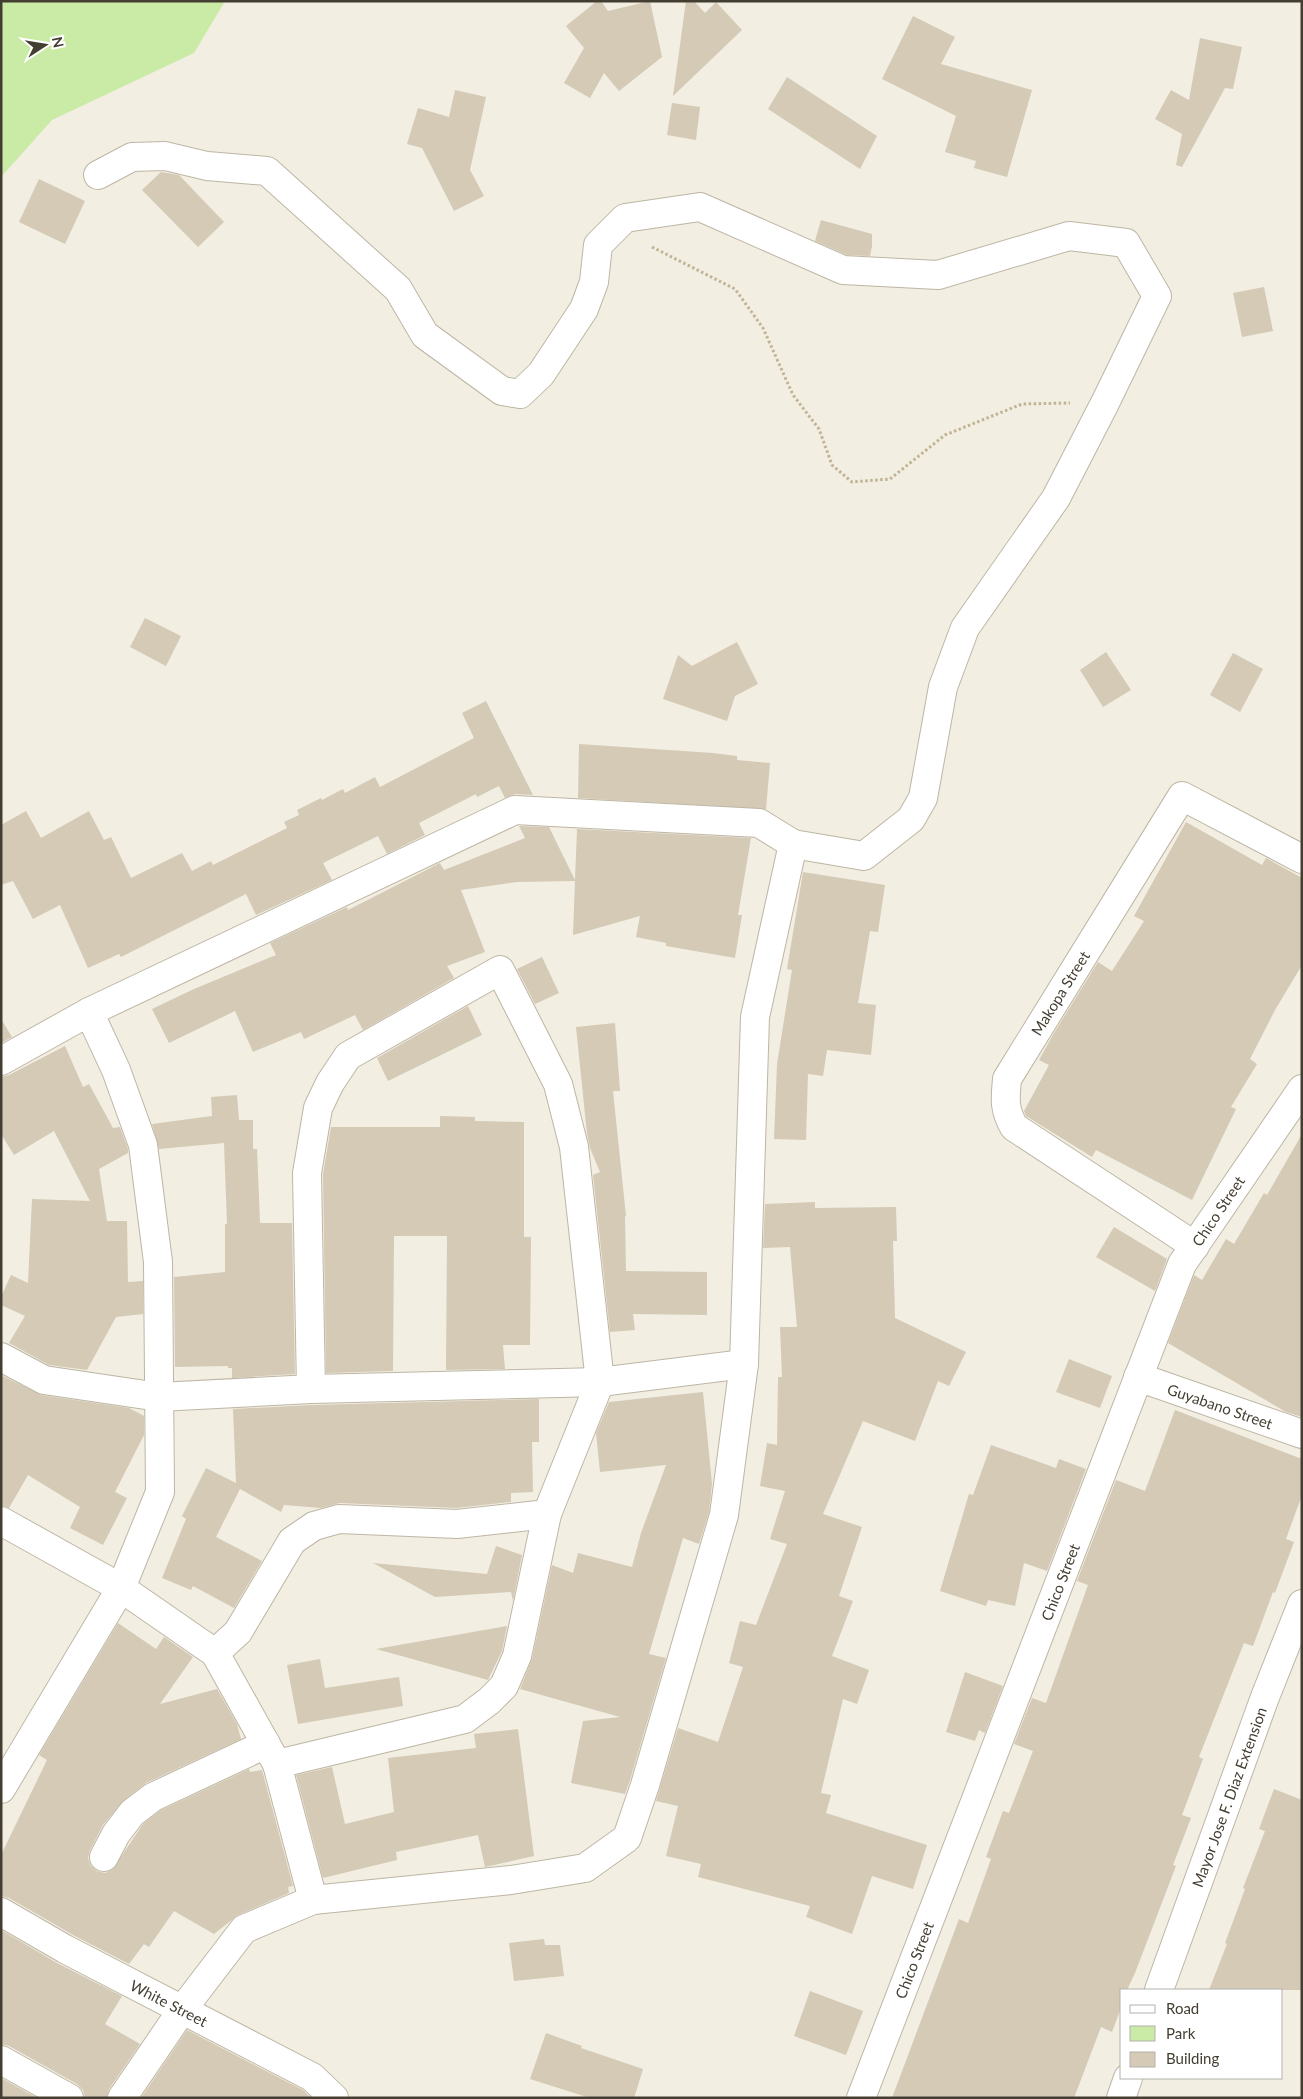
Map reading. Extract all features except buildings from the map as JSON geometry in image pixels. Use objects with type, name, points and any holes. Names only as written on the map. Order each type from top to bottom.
[{"type":"street","points":[[1,1061],[89,1012],[515,810],[759,824],[793,844],[864,856],[911,819],[923,798],[943,687],[965,628],[1056,498],[1106,403],[1157,296],[1126,243],[1069,236],[938,274],[843,270],[700,207],[625,218],[598,245],[594,282],[584,309],[541,374],[520,394],[502,390],[424,335],[398,289],[267,171],[207,166],[165,156],[132,157],[98,175]]},
{"type":"street","name":"Makopa Street","points":[[1195,1246],[1014,1127],[1006,1112],[1007,1079],[1182,796],[1302,859]]},
{"type":"street","points":[[122,2098],[182,2010],[244,1929],[313,1900],[511,1880],[585,1868],[627,1838],[645,1785],[724,1515],[744,1364],[755,1017],[793,844]]},
{"type":"street","points":[[104,1857],[116,1834],[132,1813],[153,1797],[272,1754],[465,1720],[504,1686],[517,1656],[547,1514],[600,1382],[574,1147],[558,1084],[500,970],[348,1056],[330,1083],[318,1108],[307,1173],[311,1389]]},
{"type":"street","points":[[1,1789],[121,1588],[160,1492],[158,1262],[143,1146],[116,1070],[89,1012]]},
{"type":"street","name":"Chico Street","points":[[861,2098],[1182,1264],[1302,1089]]},
{"type":"street","points":[[1,1356],[44,1380],[159,1397],[311,1389],[600,1382],[744,1364]]},
{"type":"street","name":"Guyabano Street","points":[[1138,1377],[1302,1434]]},
{"type":"street","points":[[215,1653],[238,1632],[292,1541],[314,1526],[339,1518],[457,1524],[547,1514]]},
{"type":"street","points":[[1,1521],[121,1588],[215,1653],[272,1754],[313,1900]]},
{"type":"street","name":"Mayor Jose F. Diaz Extension","points":[[1160,1989],[1265,1697],[1302,1604]]},
{"type":"street","name":"White Street","points":[[1,1912],[65,1949],[182,2010],[306,2087],[334,2098]]},
{"type":"street","points":[[1,2060],[69,2098]]},
{"type":"street","points":[[1121,2098],[1128,2079]]},
{"type":"path","points":[[625,218],[648,246],[735,289],[763,328],[793,395],[819,429],[832,465],[852,482],[890,479],[945,435],[1022,404],[1106,403]]},
{"type":"green space","points":[[1,1],[225,1],[194,53],[52,120],[1,177]]}]
